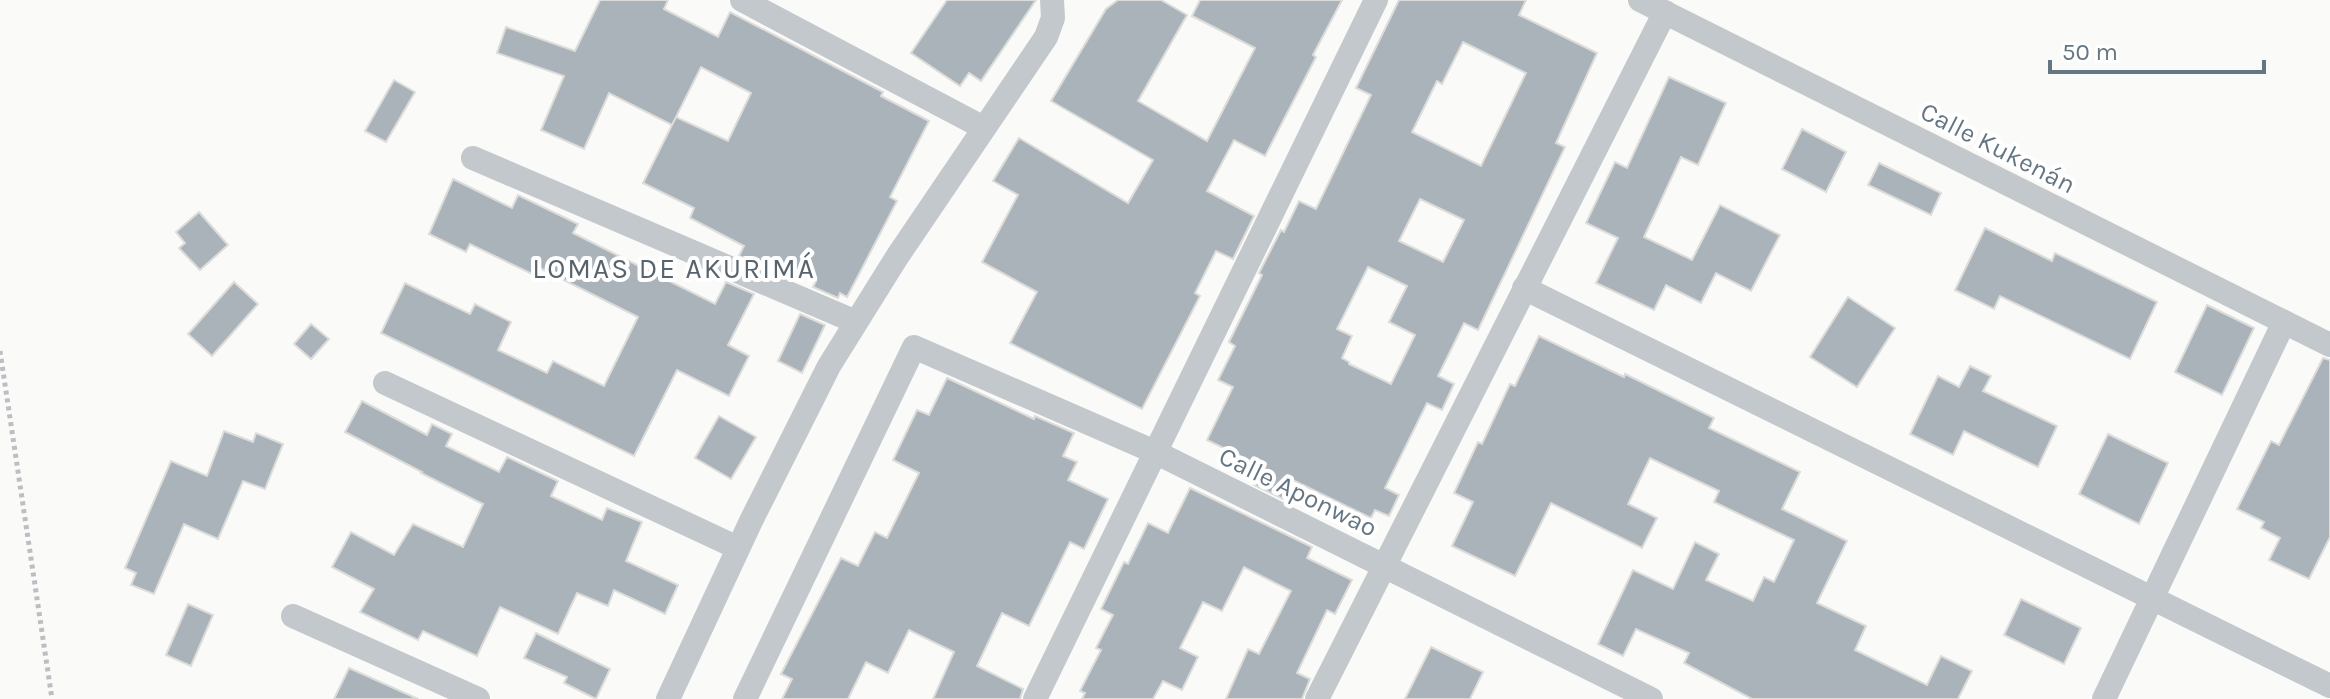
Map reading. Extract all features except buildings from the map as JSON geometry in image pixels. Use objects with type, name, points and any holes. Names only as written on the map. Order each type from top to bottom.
[{"type":"street","points":[[742,0],[984,128]]},
{"type":"street","points":[[668,699],[738,548],[829,366],[1046,37],[1053,18],[1052,0]]},
{"type":"street","points":[[1035,699],[1376,0]]},
{"type":"street","name":"Calle Kukenán","points":[[1640,0],[2330,345]]},
{"type":"street","points":[[1317,699],[1665,12]]},
{"type":"street","points":[[473,158],[856,322]]},
{"type":"street","points":[[1524,288],[2330,686]]},
{"type":"street","points":[[2104,699],[2284,322]]},
{"type":"street","name":"Calle Aponwao","points":[[745,699],[914,347],[1155,452],[1651,699]]},
{"type":"street","points":[[385,383],[738,548]]},
{"type":"street","points":[[293,616],[478,699]]},
{"type":"path","points":[[0,351],[52,699]]},
{"type":"district","name":"LOMAS DE AKURIMÁ","points":[[674,268]]}]
